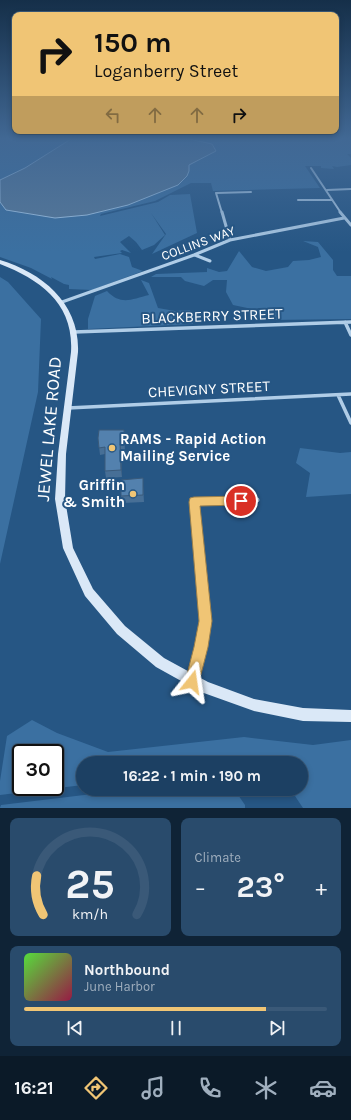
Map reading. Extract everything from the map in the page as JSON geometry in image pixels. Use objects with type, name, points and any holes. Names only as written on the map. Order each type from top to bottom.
[{"type":"main road","name":"JEWEL LAKE ROAD","points":[[0,262],[21,270],[38,280],[52,291],[62,302],[74,332],[73,356],[60,484],[60,506],[65,536],[78,570],[97,602],[123,633],[169,669],[192,682],[227,696],[281,711],[318,716],[351,716]]},
{"type":"street","points":[[317,177],[327,190],[331,200],[351,225]]},
{"type":"street","points":[[327,190],[351,189]]},
{"type":"street","points":[[230,240],[216,193],[251,192]]},
{"type":"street","points":[[298,200],[331,200]]},
{"type":"street","name":"COLLINS WAY","points":[[62,302],[194,255],[230,240],[344,218]]},
{"type":"street","points":[[194,255],[210,261]]},
{"type":"street","points":[[345,322],[351,335]]},
{"type":"street","name":"BLACKBERRY STREET","points":[[74,332],[351,322]]},
{"type":"street","name":"CHEVIGNY STREET","points":[[68,408],[351,394]]},
{"type":"street","points":[[338,395],[351,424]]},
{"type":"street","points":[[192,682],[201,647],[205,621],[194,502],[257,500]]},
{"type":"shaded area","points":[[0,177],[312,177],[320,188],[213,191],[211,183],[191,183],[155,201],[101,214],[100,216],[158,202],[170,195],[190,194],[197,233],[152,254],[166,234],[151,213],[165,235],[154,245],[142,250],[129,236],[120,242],[131,253],[122,250],[120,251],[122,253],[94,257],[95,259],[120,254],[129,257],[132,267],[143,271],[92,290],[69,289],[69,285],[51,277],[52,279],[31,268],[0,257]]},
{"type":"shaded area","points":[[7,177],[186,177],[178,185],[128,205],[87,215],[55,218],[6,210],[0,202],[0,180]]},
{"type":"shaded area","points":[[303,241],[318,242],[333,260],[333,270],[337,276],[351,276],[351,319],[270,320],[260,308],[252,309],[233,305],[226,292],[227,280],[213,280],[204,286],[185,281],[181,277],[151,277],[156,274],[207,272],[207,268],[219,272],[227,271],[239,251],[252,267],[266,271],[288,267],[293,261],[309,260],[321,257],[318,247]]},
{"type":"shaded area","points":[[0,277],[8,282],[41,319],[38,392],[0,564]]},
{"type":"shaded area","points":[[141,280],[149,283],[158,308],[175,311],[190,310],[193,324],[88,329],[88,319],[95,296],[107,291],[117,299],[122,300],[149,295]]},
{"type":"shaded area","points":[[300,448],[340,453],[351,452],[351,494],[306,497],[310,473],[296,463]]},
{"type":"shaded area","points":[[32,720],[57,733],[108,752],[244,737],[313,745],[351,740],[351,808],[303,808],[295,796],[308,796],[308,756],[76,756],[76,786],[64,787],[64,744],[12,744],[12,794],[0,795],[0,781],[7,736]]},
{"type":"shaded area","points":[[76,796],[239,796],[245,805],[245,808],[0,808],[1,805]]},
{"type":"building","points":[[99,430],[124,430],[124,444],[120,444],[121,470],[105,471],[105,447],[99,448]]},
{"type":"building","points":[[143,478],[143,495],[121,496],[121,480]]},
{"type":"place","name":"RAMS - Rapid Action Mailing Service","points":[[112,448]]},
{"type":"place","name":"Griffin & Smith","points":[[133,494]]},
{"type":"route","points":[[192,682],[201,647],[205,621],[194,502],[241,501]]}]
